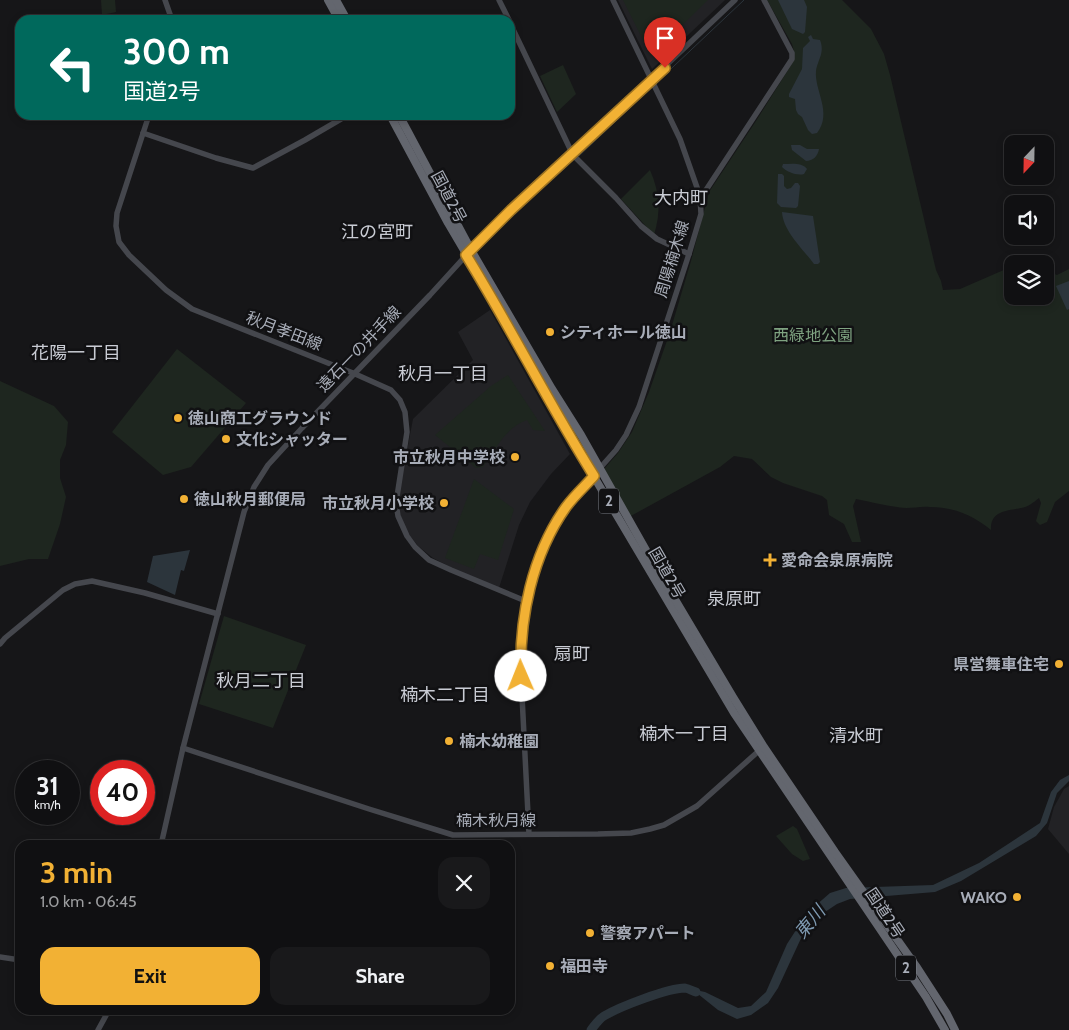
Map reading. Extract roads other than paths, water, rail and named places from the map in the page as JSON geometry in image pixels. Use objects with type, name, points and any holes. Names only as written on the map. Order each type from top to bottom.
[{"type":"highway","points":[[328,0],[336,15]]},
{"type":"highway","points":[[336,0],[344,15]]},
{"type":"highway","name":"国道2号","points":[[393,120],[468,252],[600,468],[761,749]]},
{"type":"highway","name":"国道2号","points":[[402,120],[491,296],[549,400],[729,705],[869,906],[926,997],[944,1030]]},
{"type":"highway","name":"国道2号","points":[[869,906],[880,916],[916,966],[955,1030]]},
{"type":"street","points":[[165,0],[170,15]]},
{"type":"street","points":[[499,0],[506,15]]},
{"type":"street","name":"周陽楠木線","points":[[600,468],[626,435],[639,407],[690,254],[701,214],[700,196],[680,139],[613,0]]},
{"type":"street","name":"遠石一の井手線","points":[[162,840],[183,748],[244,512],[254,487],[268,465],[353,373],[430,295],[468,252],[573,154],[652,84],[735,0]]},
{"type":"street","points":[[700,196],[706,190],[792,59],[792,53],[764,0]]},
{"type":"street","points":[[515,33],[573,154],[641,226],[657,239],[690,254]]},
{"type":"street","name":"秋月孝田線","points":[[147,120],[117,213],[116,226],[119,242],[129,255],[166,290],[192,309],[391,390],[400,400],[405,412],[407,432],[396,503],[401,524],[411,542],[429,560],[528,602]]},
{"type":"street","points":[[143,133],[216,158],[253,168],[338,120]]},
{"type":"street","points":[[529,834],[520,656],[522,627],[538,562],[553,528],[566,507],[594,476]]},
{"type":"street","points":[[0,644],[4,638],[63,590],[75,584],[92,581],[145,593],[218,614]]},
{"type":"street","name":"楠木秋月線","points":[[183,748],[453,835],[631,833],[664,825],[697,806],[761,749]]},
{"type":"street","points":[[0,957],[15,959]]},
{"type":"street","points":[[98,1030],[106,1015]]},
{"type":"water","points":[[778,0],[804,0],[807,7],[805,32],[803,34],[792,29]]},
{"type":"water","points":[[811,35],[813,39],[820,40],[821,45],[816,78],[823,110],[821,125],[817,133],[812,134],[796,110],[795,99],[789,97],[802,69],[803,48],[810,41],[808,37]]},
{"type":"water","points":[[791,145],[800,145],[807,149],[819,149],[818,154],[815,158],[806,161],[792,150]]},
{"type":"water","points":[[783,164],[799,164],[807,169],[804,174],[795,174],[784,169],[782,167]]},
{"type":"water","points":[[778,174],[784,176],[784,186],[787,189],[791,188],[795,183],[798,183],[800,186],[798,206],[796,208],[781,207],[777,203]]},
{"type":"water","points":[[782,212],[813,216],[820,262],[818,264],[814,264],[794,240],[783,219]]},
{"type":"water","points":[[1069,281],[1069,309],[1067,310],[1056,286]]},
{"type":"water","points":[[190,550],[184,571],[181,570],[175,595],[147,582],[153,556]]},
{"type":"water","points":[[1069,775],[1069,781],[1057,793],[1047,823],[1036,836],[961,881],[935,892],[850,899],[837,904],[825,912],[803,934],[778,988],[768,1003],[751,1015],[737,1019],[718,1010],[698,994],[686,988],[705,992],[738,1008],[751,1006],[766,992],[787,944],[807,913],[830,893],[846,888],[933,885],[979,863],[1040,823],[1051,792],[1060,780]]},
{"type":"waterway","points":[[656,83],[744,0]]},
{"type":"waterway","points":[[579,156],[653,86]]},
{"type":"waterway","name":"東川","points":[[591,1030],[604,1016],[644,999],[677,989],[685,988],[696,992]]},
{"type":"place","name":"シティホール徳山","points":[[550,332]]},
{"type":"place","name":"徳山商工グラウンド","points":[[178,418]]},
{"type":"place","name":"文化シャッター","points":[[226,439]]},
{"type":"place","name":"市立秋月中学校","points":[[515,457]]},
{"type":"place","name":"徳山秋月郵便局","points":[[184,499]]},
{"type":"place","name":"市立秋月小学校","points":[[444,503]]},
{"type":"place","name":"愛命会泉原病院","points":[[770,560]]},
{"type":"place","name":"県営舞車住宅","points":[[1059,664]]},
{"type":"place","name":"楠木幼稚園","points":[[449,741]]},
{"type":"place","name":"WAKO","points":[[1017,897]]},
{"type":"place","name":"警察アパート","points":[[590,933]]},
{"type":"place","name":"福田寺","points":[[550,966]]},
{"type":"district","name":"大内町","points":[[681,198]]},
{"type":"district","name":"江の宮町","points":[[377,232]]},
{"type":"district","name":"花陽一丁目","points":[[76,353]]},
{"type":"district","name":"秋月一丁目","points":[[443,374]]},
{"type":"district","name":"泉原町","points":[[734,599]]},
{"type":"district","name":"扇町","points":[[572,654]]},
{"type":"district","name":"秋月二丁目","points":[[261,681]]},
{"type":"district","name":"楠木二丁目","points":[[445,695]]},
{"type":"district","name":"楠木一丁目","points":[[684,734]]},
{"type":"district","name":"清水町","points":[[856,736]]},
{"type":"park label","name":"西緑地公園","points":[[813,335]]}]
